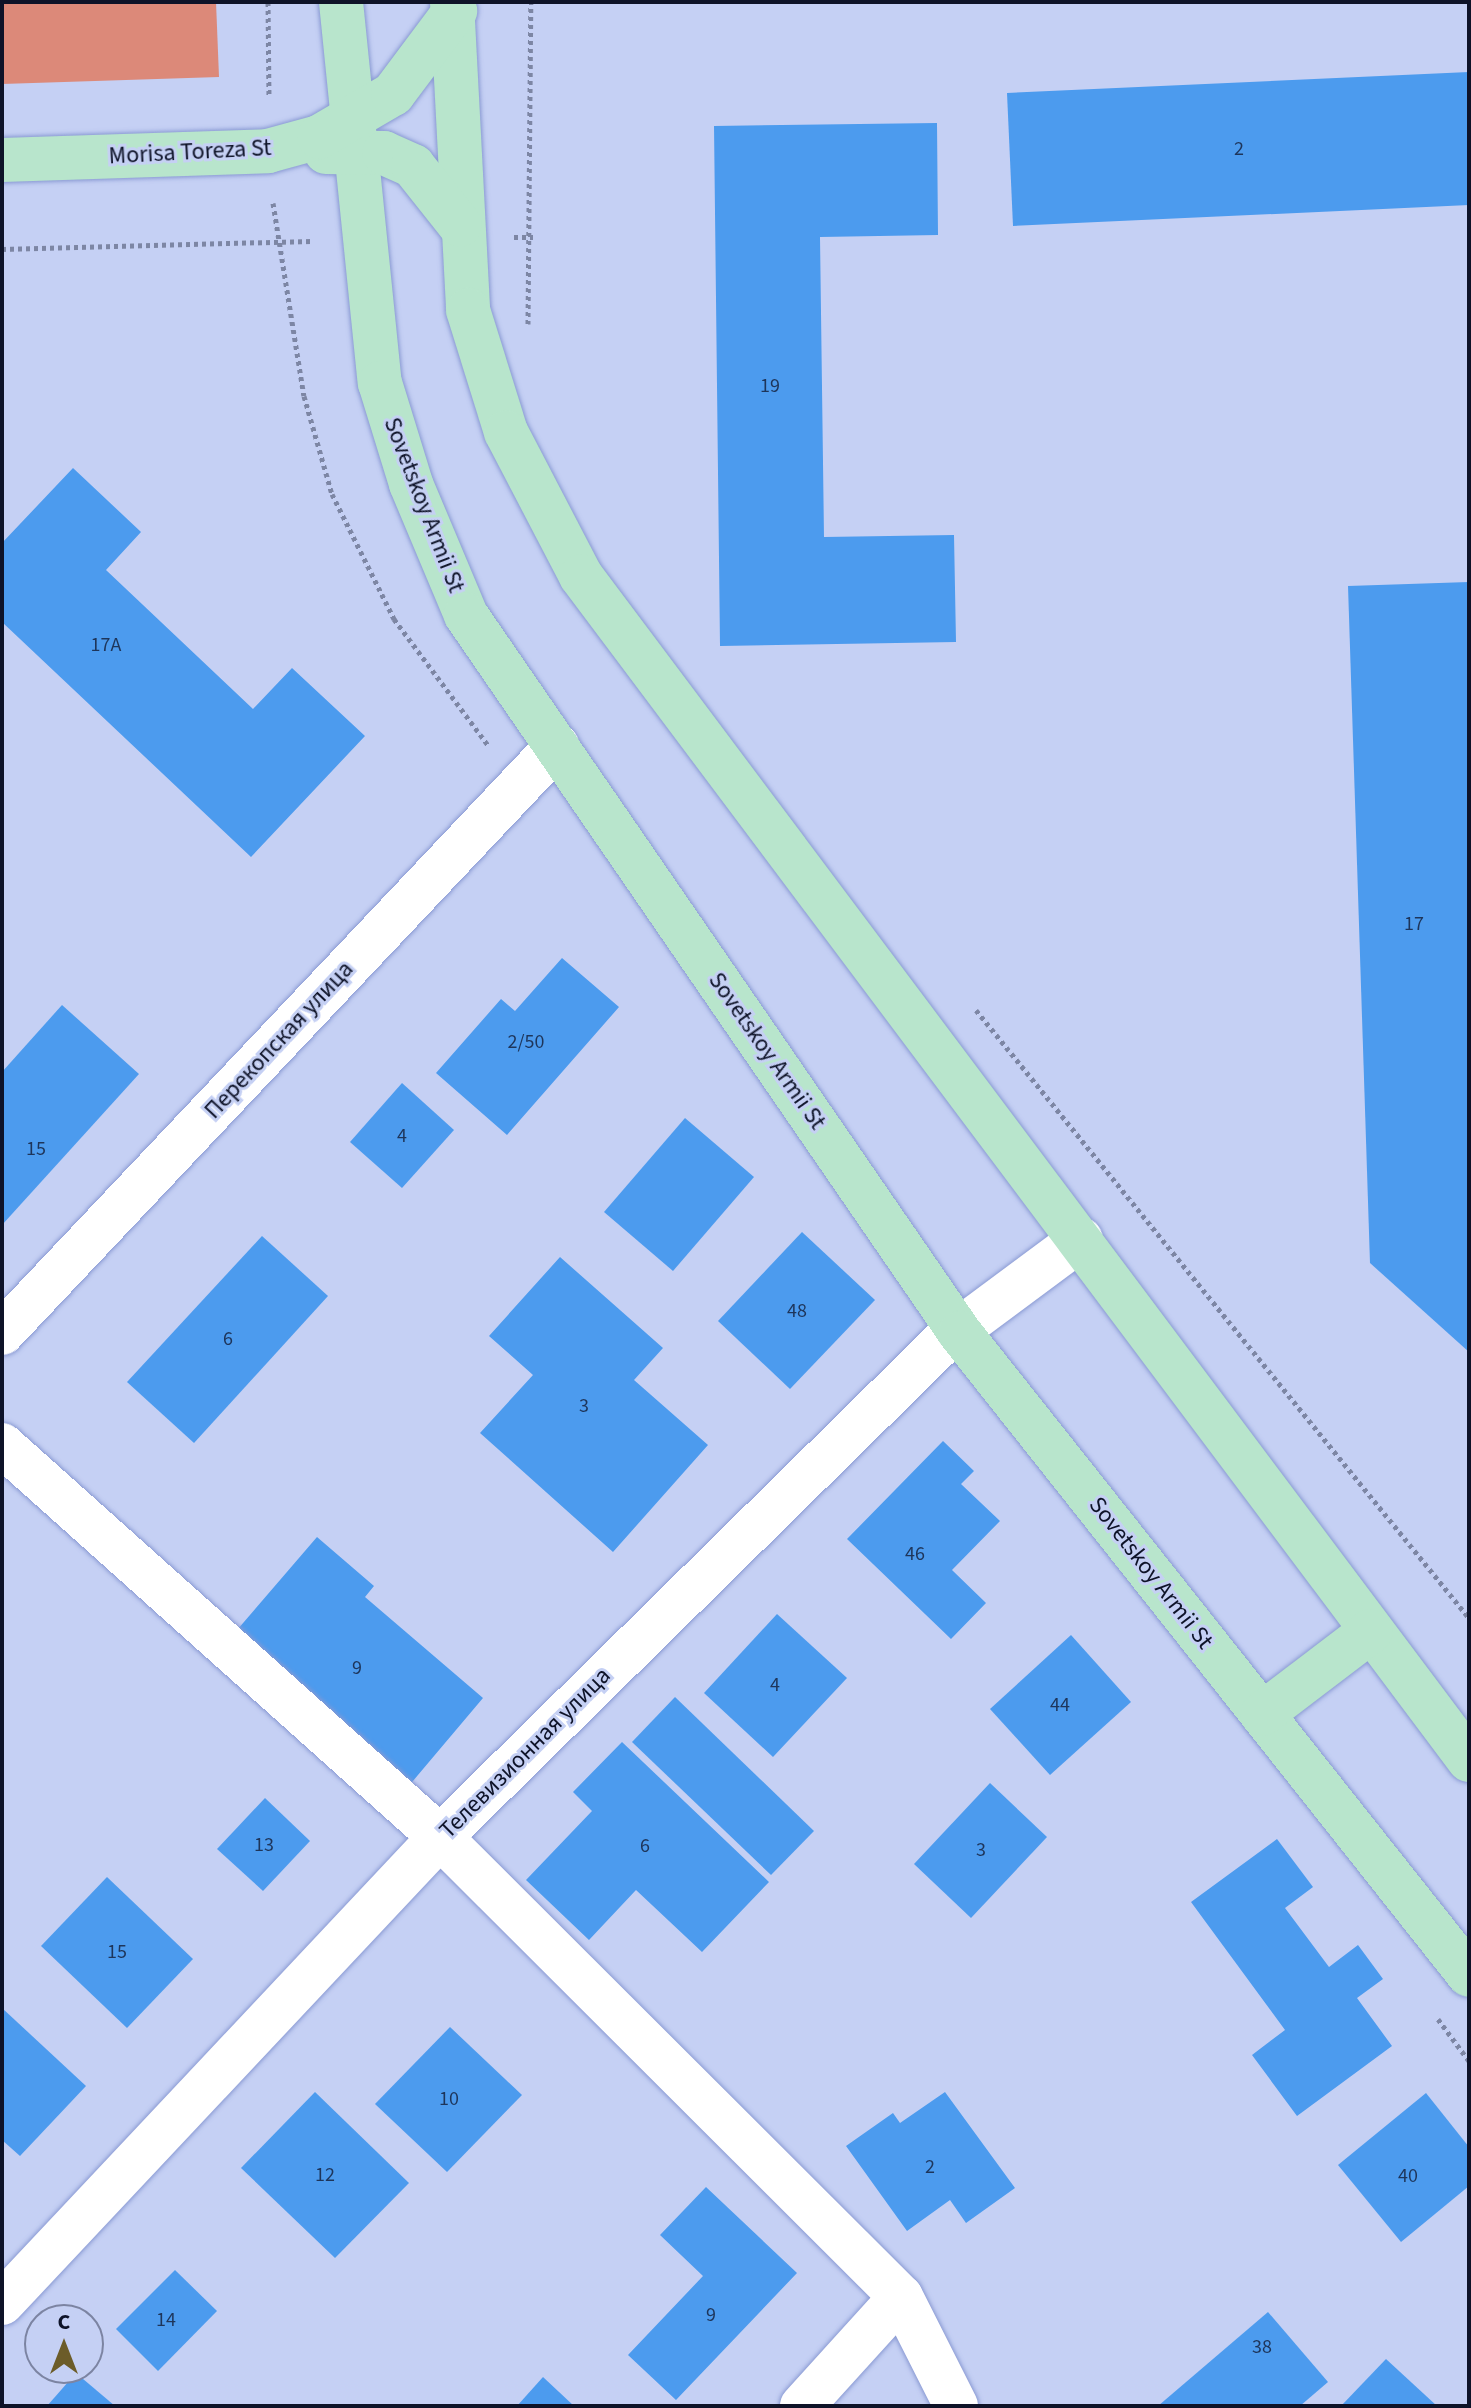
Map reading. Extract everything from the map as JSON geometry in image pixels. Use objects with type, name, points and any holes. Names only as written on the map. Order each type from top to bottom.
[{"type":"main road","name":"Sovetskoy Armii St","points":[[341,2],[361,240],[380,383],[411,484],[466,615],[960,1333],[1469,1975]]},
{"type":"main road","name":"Morisa Toreza St","points":[[2,160],[268,151],[352,138],[413,73],[456,6]]},
{"type":"main road","points":[[456,6],[461,231],[468,310],[506,432],[581,576],[1469,1760]]},
{"type":"main road","points":[[352,138],[413,166],[461,231]]},
{"type":"main road","points":[[1262,1714],[1371,1631]]},
{"type":"street","name":"Перекопская улица","points":[[2,1333],[557,746]]},
{"type":"street","name":"Телевизионная улица","points":[[2,2303],[440,1837],[960,1333],[1081,1239]]},
{"type":"street","points":[[2,1445],[440,1837],[901,2297],[956,2406]]},
{"type":"street","points":[[802,2406],[901,2297]]},
{"type":"path","points":[[531,2],[531,341]]},
{"type":"path","points":[[461,231],[533,237]]},
{"type":"path","points":[[2,249],[361,240]]},
{"type":"path","points":[[969,1001],[1469,1618]]},
{"type":"shaded area","points":[[2,2],[216,2],[219,77],[2,84]]},
{"type":"building","points":[[1469,72],[1469,205],[1013,226],[1007,93]]},
{"type":"building","points":[[937,123],[938,235],[820,237],[824,537],[954,535],[956,642],[720,646],[714,126]]},
{"type":"building","points":[[73,468],[141,532],[106,570],[253,709],[292,668],[365,736],[251,857],[2,622],[2,543]]},
{"type":"building","points":[[1469,582],[1469,1352],[1370,1263],[1348,586]]},
{"type":"building","points":[[562,958],[619,1007],[507,1135],[436,1073],[501,999],[515,1011]]},
{"type":"building","points":[[62,1005],[139,1074],[2,1225],[2,1072]]},
{"type":"building","points":[[402,1083],[454,1130],[402,1188],[350,1142]]},
{"type":"building","points":[[685,1118],[754,1177],[673,1271],[604,1212]]},
{"type":"building","points":[[802,1232],[875,1300],[790,1389],[718,1321]]},
{"type":"building","points":[[262,1236],[328,1296],[194,1443],[127,1382]]},
{"type":"building","points":[[560,1257],[663,1348],[634,1380],[708,1445],[613,1552],[480,1433],[533,1375],[489,1336]]},
{"type":"building","points":[[943,1441],[974,1471],[961,1484],[1000,1521],[952,1570],[986,1603],[951,1639],[847,1539]]},
{"type":"building","points":[[317,1537],[374,1586],[365,1597],[483,1698],[407,1788],[231,1637]]},
{"type":"building","points":[[777,1614],[847,1678],[773,1757],[704,1693]]},
{"type":"building","points":[[1071,1635],[1131,1702],[1050,1775],[990,1709]]},
{"type":"building","points":[[675,1697],[814,1831],[771,1875],[632,1742]]},
{"type":"building","points":[[622,1742],[769,1882],[702,1952],[636,1890],[589,1940],[526,1880],[592,1811],[573,1792]]},
{"type":"building","points":[[990,1783],[1047,1837],[971,1918],[914,1864]]},
{"type":"building","points":[[265,1798],[310,1841],[263,1891],[217,1849]]},
{"type":"building","points":[[1277,1839],[1313,1887],[1285,1908],[1329,1967],[1358,1945],[1383,1979],[1357,1998],[1392,2046],[1297,2116],[1252,2055],[1285,2030],[1191,1902]]},
{"type":"building","points":[[107,1877],[193,1959],[127,2028],[41,1946]]},
{"type":"building","points":[[2,2008],[86,2086],[20,2156],[2,2140]]},
{"type":"building","points":[[450,2027],[522,2095],[447,2172],[375,2104]]},
{"type":"building","points":[[315,2092],[409,2183],[335,2258],[241,2168]]},
{"type":"building","points":[[945,2092],[1015,2188],[966,2223],[950,2200],[907,2231],[846,2146],[893,2113],[900,2123]]},
{"type":"building","points":[[1426,2093],[1469,2147],[1469,2186],[1401,2242],[1338,2165]]},
{"type":"building","points":[[706,2187],[797,2273],[676,2400],[628,2355],[703,2276],[660,2235]]},
{"type":"building","points":[[175,2270],[217,2311],[158,2371],[116,2329]]},
{"type":"building","points":[[1268,2312],[1328,2382],[1300,2406],[1158,2406]]},
{"type":"building","points":[[1386,2359],[1437,2406],[1341,2406]]},
{"type":"building","points":[[543,2377],[574,2406],[517,2406]]},
{"type":"building","points":[[66,2384],[89,2384],[115,2406],[47,2406]]}]
